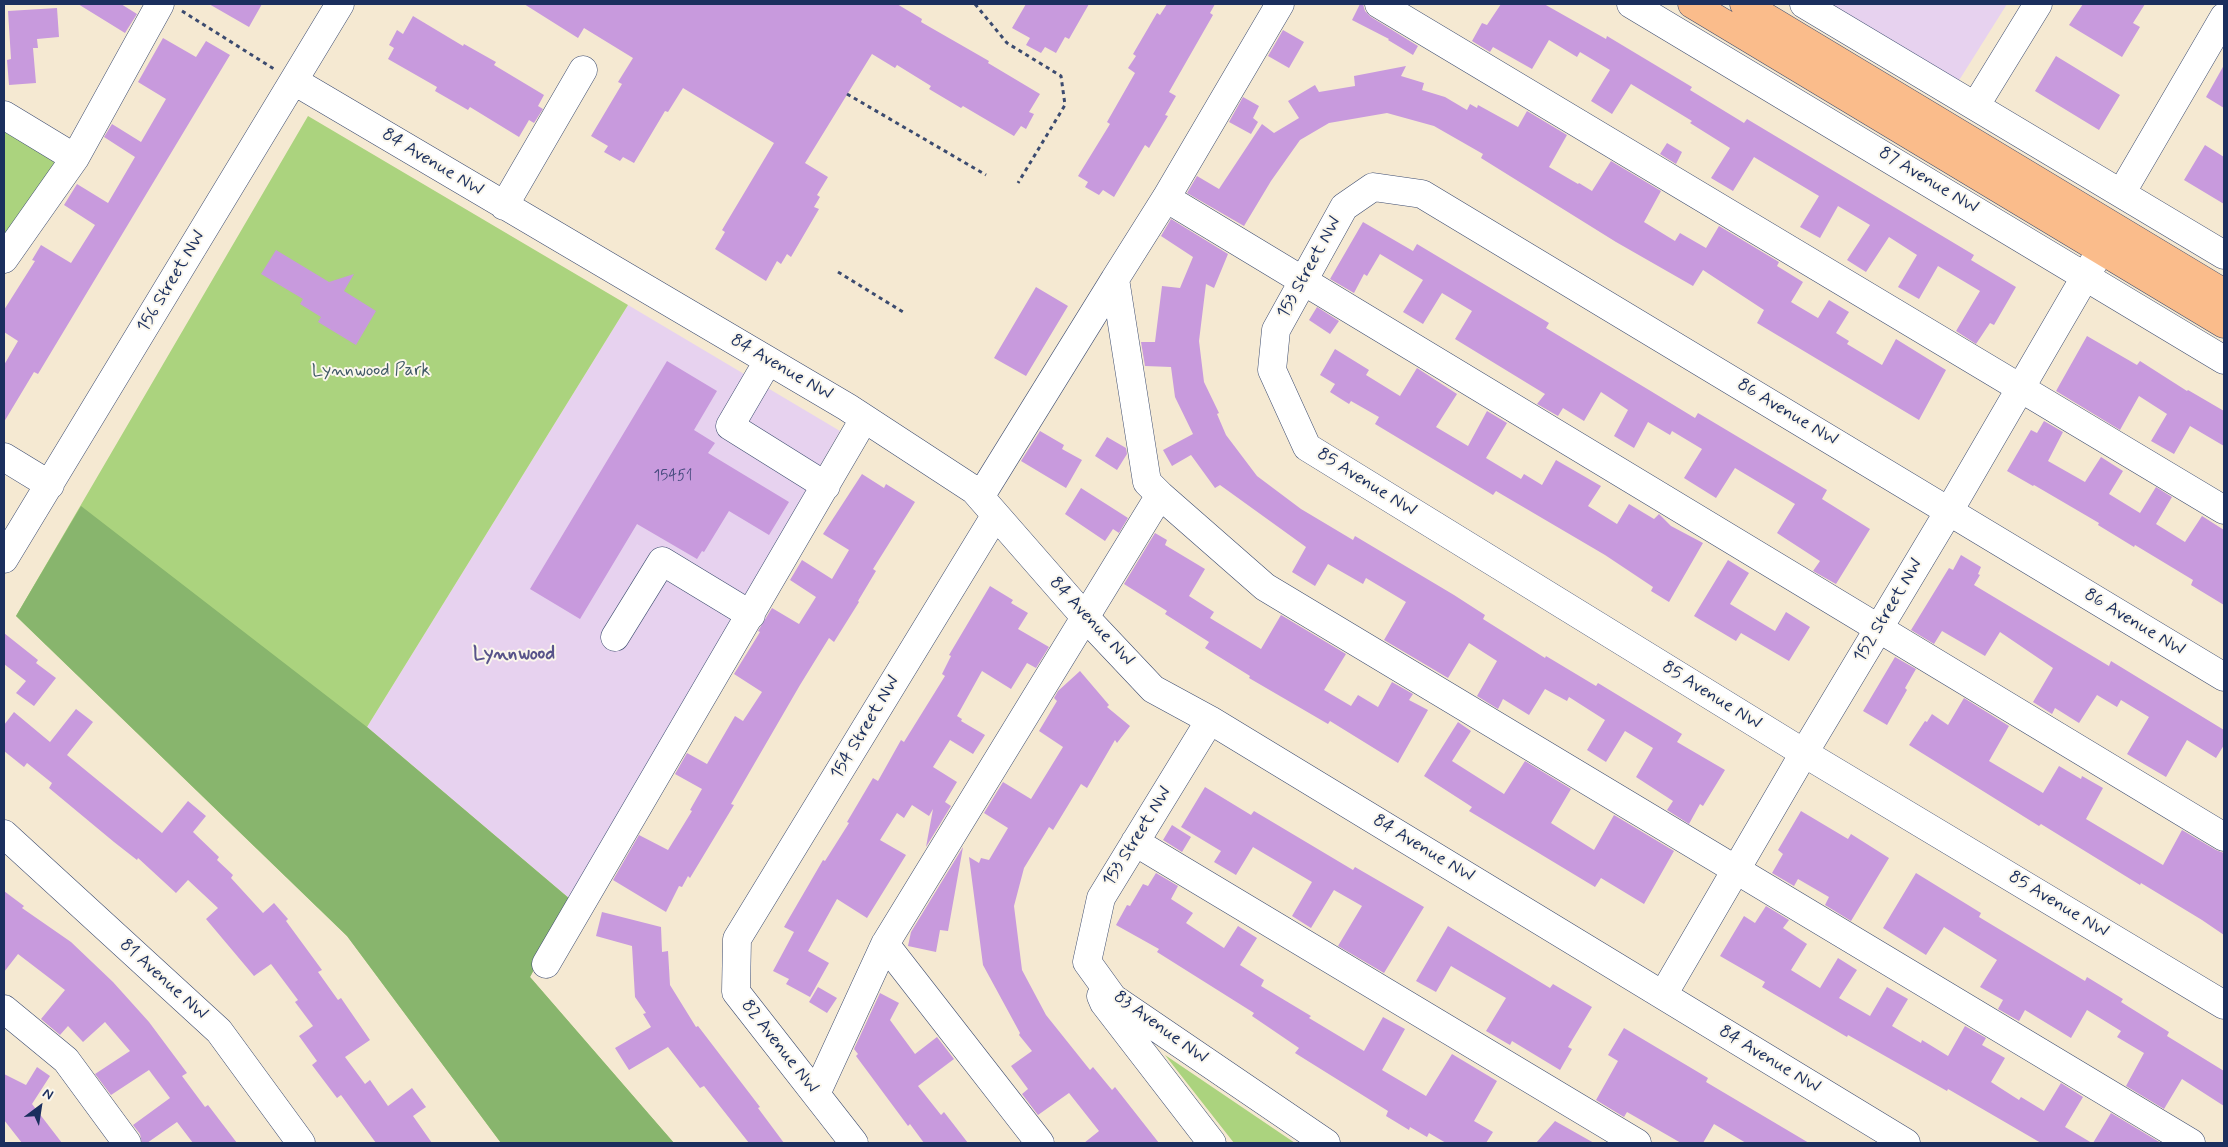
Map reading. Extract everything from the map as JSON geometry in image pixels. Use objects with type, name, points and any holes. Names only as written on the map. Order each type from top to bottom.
[{"type":"main road","name":"87 Avenue NW","points":[[1692,4],[2108,238],[2224,293]]},
{"type":"main road","name":"87 Avenue NW","points":[[1744,4],[2108,238],[2224,324]]},
{"type":"street","name":"156 Street NW","points":[[4,559],[340,4]]},
{"type":"street","name":"154 Street NW","points":[[737,939],[988,507],[1115,279],[1166,198],[1280,4]]},
{"type":"street","points":[[1379,4],[2224,510]]},
{"type":"street","name":"87 Avenue NW","points":[[1631,4],[2224,360]]},
{"type":"street","points":[[1804,4],[2122,192],[2224,255]]},
{"type":"street","points":[[1976,105],[2038,4]]},
{"type":"street","points":[[4,259],[75,158],[170,6]]},
{"type":"street","points":[[2122,192],[2224,17]]},
{"type":"street","points":[[504,206],[583,70]]},
{"type":"street","name":"84 Avenue NW","points":[[294,81],[768,361],[864,419],[974,490],[1085,617],[1152,688],[1210,720],[1906,1143]]},
{"type":"street","points":[[4,115],[75,158]]},
{"type":"street","name":"86 Avenue NW","points":[[1344,207],[1373,188],[1422,194],[2224,677]]},
{"type":"street","points":[[1166,198],[2224,837]]},
{"type":"street","name":"153 Street NW","points":[[1276,330],[1344,207]]},
{"type":"street","name":"152 Street NW","points":[[1663,995],[2108,238]]},
{"type":"street","points":[[1115,279],[1147,482],[1265,587],[2191,1143]]},
{"type":"street","name":"85 Avenue NW","points":[[1276,330],[1272,370],[1308,447],[1804,753],[2224,1005]]},
{"type":"street","points":[[768,361],[730,426],[826,486]]},
{"type":"street","points":[[546,964],[864,419]]},
{"type":"street","points":[[4,456],[50,485]]},
{"type":"street","points":[[816,1094],[884,944],[1160,495]]},
{"type":"street","points":[[615,637],[662,562],[751,615]]},
{"type":"street","name":"153 Street NW","points":[[1087,962],[1101,898],[1210,720]]},
{"type":"street","name":"81 Avenue NW","points":[[5,839],[219,1031],[301,1143]]},
{"type":"street","points":[[1135,842],[1637,1143]]},
{"type":"street","name":"82 Avenue NW","points":[[737,939],[736,992],[854,1143]]},
{"type":"street","points":[[884,944],[1040,1143]]},
{"type":"street","name":"83 Avenue NW","points":[[1087,962],[1104,1003],[1212,1143]]},
{"type":"street","name":"83 Avenue NW","points":[[1087,962],[1114,998],[1326,1143]]},
{"type":"street","points":[[4,1009],[66,1060],[127,1143]]},
{"type":"path","points":[[975,4],[1007,43],[1061,76],[1065,105],[1018,183]]},
{"type":"path","points":[[170,6],[294,81]]},
{"type":"path","points":[[847,94],[986,175]]},
{"type":"path","points":[[838,272],[904,312]]},
{"type":"shaded area","points":[[1830,4],[2007,4],[1958,82]]},
{"type":"shaded area","points":[[628,305],[840,431],[571,900],[367,727]]},
{"type":"green space","name":"Lynnwood Park","points":[[308,116],[628,305],[367,727],[571,900],[530,977],[674,1143],[501,1143],[347,936],[16,616]]},
{"type":"green space","points":[[4,127],[51,154],[61,182],[4,256]]},
{"type":"green space","points":[[81,506],[367,727],[571,900],[530,977],[674,1143],[501,1143],[347,936],[16,616]]},
{"type":"green space","points":[[1165,1055],[1295,1143],[1234,1143]]},
{"type":"building","points":[[78,4],[121,4],[137,14],[125,33]]},
{"type":"building","points":[[209,4],[262,4],[249,27]]},
{"type":"building","points":[[524,4],[897,4],[922,19],[921,22],[989,61],[988,63],[1040,94],[1029,112],[1034,114],[1026,129],[1021,126],[1014,136],[963,106],[961,108],[929,89],[931,86],[897,65],[895,68],[872,54],[805,163],[828,177],[817,195],[820,197],[814,207],[819,209],[791,257],[787,254],[781,264],[777,261],[766,281],[715,249],[725,232],[722,230],[774,143],[683,88],[668,112],[665,111],[634,163],[623,157],[620,161],[604,152],[608,146],[591,136],[622,84],[618,82],[633,58],[584,28],[578,38]]},
{"type":"building","points":[[1026,4],[1089,4],[1069,39],[1065,37],[1056,53],[1045,47],[1041,53],[1026,45],[1030,38],[1012,28]]},
{"type":"building","points":[[1167,4],[1215,4],[1210,13],[1213,15],[1169,92],[1176,96],[1165,115],[1168,116],[1149,148],[1145,145],[1114,197],[1103,190],[1099,195],[1085,187],[1088,182],[1078,176],[1110,124],[1107,122],[1135,73],[1128,68],[1136,56],[1133,54],[1157,13],[1160,15]]},
{"type":"building","points":[[1360,4],[1363,4],[1365,11],[1371,17],[1418,46],[1413,55],[1389,39],[1352,20]]},
{"type":"building","points":[[1501,4],[1544,4],[1606,39],[1607,36],[1692,87],[1690,90],[1744,123],[1747,119],[1974,255],[1971,260],[2016,287],[1994,325],[1990,323],[1976,344],[1956,331],[1980,291],[1938,266],[1919,299],[1898,287],[1917,255],[1889,237],[1866,272],[1847,260],[1870,225],[1838,206],[1820,238],[1800,227],[1819,196],[1754,157],[1733,191],[1711,178],[1730,148],[1690,123],[1692,121],[1631,84],[1612,114],[1591,101],[1610,70],[1580,52],[1577,57],[1549,40],[1532,69],[1493,47],[1490,52],[1472,41],[1482,23],[1487,25]]},
{"type":"building","points":[[2083,4],[2145,4],[2133,23],[2140,27],[2122,57],[2069,25]]},
{"type":"building","points":[[57,8],[59,37],[37,39],[38,48],[33,48],[36,83],[9,85],[7,60],[11,59],[8,11]]},
{"type":"building","points":[[413,16],[463,46],[464,44],[496,62],[494,65],[544,95],[538,106],[543,109],[534,123],[529,120],[519,137],[470,107],[468,110],[435,91],[437,87],[388,59],[394,48],[389,45],[397,30],[403,34]]},
{"type":"building","points":[[1283,30],[1304,42],[1289,68],[1268,56]]},
{"type":"building","points":[[163,38],[196,57],[206,41],[230,55],[38,374],[34,372],[4,422],[4,365],[18,341],[4,332],[4,310],[35,261],[32,260],[41,245],[71,263],[95,225],[64,205],[77,184],[108,203],[135,157],[104,137],[112,124],[141,142],[166,99],[138,82]]},
{"type":"building","points":[[2056,56],[2120,95],[2099,130],[2035,91]]},
{"type":"building","points":[[2224,65],[2224,108],[2206,97]]},
{"type":"building","points":[[1406,66],[1401,76],[1424,83],[1422,90],[1445,97],[1467,110],[1470,104],[1477,108],[1478,105],[1518,127],[1527,111],[1567,135],[1549,167],[1592,191],[1611,161],[1661,191],[1644,222],[1675,241],[1680,233],[1706,248],[1719,226],[1779,262],[1777,266],[1803,282],[1791,302],[1818,318],[1829,300],[1849,312],[1836,333],[1849,341],[1847,344],[1882,365],[1896,339],[1946,370],[1919,420],[1757,323],[1764,310],[1703,270],[1693,286],[1616,242],[1481,158],[1483,154],[1434,126],[1387,113],[1329,123],[1300,140],[1271,181],[1244,226],[1187,193],[1197,176],[1219,189],[1262,124],[1274,133],[1299,118],[1288,101],[1315,85],[1319,92],[1355,86],[1354,76]]},
{"type":"building","points":[[1243,97],[1259,106],[1253,118],[1258,122],[1251,134],[1229,122]]},
{"type":"building","points":[[1667,143],[1682,152],[1676,164],[1660,154]]},
{"type":"building","points":[[2205,145],[2224,157],[2224,204],[2184,180]]},
{"type":"building","points":[[1171,219],[1228,254],[1214,288],[1206,284],[1199,341],[1204,382],[1219,413],[1217,414],[1226,435],[1257,476],[1301,509],[1353,540],[1355,536],[1454,595],[1485,615],[1483,619],[1545,658],[1546,656],[1596,686],[1598,683],[1682,734],[1677,742],[1725,770],[1703,806],[1700,804],[1689,824],[1667,810],[1673,801],[1636,777],[1653,748],[1625,731],[1606,762],[1587,750],[1605,720],[1569,697],[1567,701],[1545,689],[1529,715],[1503,699],[1498,709],[1477,696],[1497,661],[1469,643],[1448,678],[1384,640],[1406,602],[1366,578],[1363,584],[1328,564],[1315,586],[1292,572],[1306,547],[1220,485],[1215,488],[1191,455],[1172,466],[1163,450],[1193,434],[1175,397],[1171,367],[1145,366],[1141,342],[1155,342],[1162,286],[1180,288],[1193,257],[1161,236]]},
{"type":"building","points":[[1363,222],[1413,251],[1417,244],[1549,323],[1546,328],[1695,418],[1698,413],[1827,490],[1822,499],[1870,529],[1836,584],[1813,571],[1820,561],[1777,533],[1795,504],[1735,468],[1716,498],[1684,478],[1702,449],[1672,431],[1670,435],[1648,422],[1634,448],[1614,436],[1628,410],[1601,392],[1584,421],[1563,408],[1558,416],[1537,404],[1545,394],[1455,339],[1472,311],[1442,293],[1423,324],[1403,312],[1423,280],[1380,254],[1367,276],[1364,274],[1354,293],[1330,279]]},
{"type":"building","points":[[276,250],[329,282],[354,274],[344,291],[376,311],[356,345],[318,322],[321,317],[300,304],[303,299],[261,274]]},
{"type":"building","points":[[1036,287],[1068,306],[1026,376],[994,358]]},
{"type":"building","points":[[1317,307],[1339,321],[1330,334],[1309,320]]},
{"type":"building","points":[[2087,336],[2137,365],[2140,361],[2187,391],[2224,411],[2224,446],[2190,426],[2174,454],[2151,441],[2167,414],[2139,396],[2120,430],[2056,391]]},
{"type":"building","points":[[1335,349],[1369,370],[1366,375],[1400,396],[1417,368],[1457,394],[1436,427],[1468,446],[1487,411],[1507,423],[1486,458],[1521,479],[1524,474],[1542,485],[1556,460],[1601,486],[1588,506],[1617,524],[1629,504],[1654,519],[1659,514],[1671,526],[1703,543],[1669,602],[1651,591],[1653,587],[1605,555],[1496,491],[1493,495],[1375,424],[1379,417],[1351,401],[1349,404],[1330,392],[1335,384],[1320,375]]},
{"type":"building","points":[[667,361],[717,391],[694,430],[715,443],[708,453],[789,502],[769,535],[729,511],[704,552],[702,551],[697,559],[637,524],[580,619],[530,589]]},
{"type":"building","points":[[2044,421],[2063,432],[2048,461],[2085,482],[2101,457],[2123,471],[2109,494],[2140,513],[2156,487],[2172,497],[2156,524],[2185,542],[2202,516],[2224,530],[2224,605],[2191,585],[2193,580],[2135,545],[2134,547],[2098,525],[2099,523],[2007,471],[2031,430],[2037,433]]},
{"type":"building","points":[[1040,431],[1064,445],[1062,449],[1082,460],[1066,488],[1021,461]]},
{"type":"building","points":[[1107,437],[1126,448],[1127,454],[1117,470],[1095,456]]},
{"type":"building","points":[[862,474],[884,488],[886,484],[915,502],[873,569],[876,571],[859,602],[834,642],[829,638],[731,804],[734,805],[690,878],[688,876],[682,887],[679,886],[666,912],[613,880],[639,835],[668,850],[692,811],[690,810],[702,789],[675,774],[687,753],[707,764],[735,716],[743,721],[762,692],[734,674],[760,632],[758,631],[772,608],[799,624],[816,597],[790,580],[802,560],[832,579],[849,550],[823,534]]},
{"type":"building","points":[[1081,488],[1128,518],[1119,533],[1113,529],[1105,541],[1065,514]]},
{"type":"building","points":[[1155,533],[1167,540],[1165,545],[1205,569],[1189,596],[1214,612],[1210,618],[1261,649],[1281,615],[1346,654],[1324,690],[1351,706],[1358,695],[1378,707],[1392,682],[1413,694],[1409,700],[1428,710],[1398,763],[1330,721],[1328,724],[1249,678],[1250,676],[1205,648],[1209,642],[1165,614],[1167,611],[1124,584]]},
{"type":"building","points":[[1961,555],[1981,567],[1978,574],[1980,575],[1974,585],[2109,666],[2111,661],[2224,730],[2224,745],[2216,758],[2187,740],[2166,777],[2127,754],[2149,717],[2121,700],[2117,707],[2097,695],[2079,723],[2055,708],[2052,714],[2033,702],[2053,668],[2000,632],[1985,656],[1942,631],[1934,644],[1911,630],[1949,568],[1953,570]]},
{"type":"building","points":[[1728,560],[1749,573],[1730,604],[1775,631],[1786,612],[1810,627],[1789,661],[1741,633],[1736,641],[1694,616]]},
{"type":"building","points":[[990,586],[1013,600],[1011,603],[1028,613],[1018,629],[1049,647],[1036,668],[1027,663],[1011,689],[982,671],[957,716],[962,719],[961,721],[985,735],[973,754],[950,740],[933,767],[957,782],[945,802],[951,806],[926,847],[933,809],[929,816],[912,805],[904,818],[897,813],[880,840],[906,855],[867,918],[837,899],[808,951],[829,963],[810,997],[786,984],[789,979],[773,971],[794,932],[784,927],[823,860],[825,861],[849,823],[847,822],[873,778],[878,781],[901,740],[904,742],[945,676],[942,674],[951,656],[949,655]]},
{"type":"building","points":[[4,633],[38,660],[36,663],[56,678],[34,706],[16,693],[26,681],[4,664]]},
{"type":"building","points":[[1895,657],[1916,669],[1905,688],[1907,690],[1887,725],[1863,711]]},
{"type":"building","points":[[1080,671],[1109,705],[1107,707],[1130,726],[1117,743],[1115,740],[1087,788],[1081,784],[1053,830],[1049,827],[1024,868],[1014,906],[1022,970],[1046,1015],[1090,1070],[1093,1067],[1112,1090],[1115,1087],[1159,1143],[1084,1143],[1099,1131],[1069,1093],[1038,1115],[1022,1094],[1028,1089],[1011,1066],[1032,1051],[1019,1035],[1020,1033],[983,965],[969,857],[979,863],[981,858],[989,860],[1008,828],[984,813],[1003,782],[1031,799],[1063,747],[1039,731],[1057,701],[1054,698],[1058,691]]},
{"type":"building","points":[[1964,698],[2009,726],[1989,761],[2043,793],[2059,766],[2081,779],[2082,776],[2103,788],[2086,819],[2163,865],[2182,830],[2224,853],[2224,935],[2041,824],[2039,826],[1909,745],[1932,714],[1948,725]]},
{"type":"building","points":[[76,709],[93,722],[67,755],[162,833],[188,801],[206,816],[193,832],[219,857],[217,860],[233,875],[231,878],[263,913],[274,903],[288,919],[286,921],[322,970],[318,972],[338,1000],[341,998],[370,1040],[345,1057],[365,1084],[370,1080],[388,1106],[412,1088],[426,1107],[413,1116],[432,1143],[376,1143],[341,1095],[337,1098],[312,1065],[317,1061],[299,1036],[313,1026],[295,1002],[298,1000],[271,964],[254,976],[206,919],[218,908],[188,880],[176,893],[138,858],[137,860],[114,842],[49,788],[52,783],[27,763],[24,767],[4,751],[4,725],[14,712],[50,742]]},
{"type":"building","points":[[1458,722],[1471,731],[1452,761],[1504,794],[1525,761],[1571,789],[1551,823],[1594,850],[1614,815],[1674,851],[1644,904],[1601,878],[1595,887],[1469,811],[1472,807],[1424,776]]},
{"type":"building","points":[[1205,787],[1251,815],[1254,811],[1353,870],[1355,867],[1424,907],[1384,973],[1338,946],[1362,906],[1334,890],[1311,928],[1292,916],[1312,882],[1253,847],[1236,875],[1214,862],[1221,851],[1181,827]]},
{"type":"building","points":[[1801,811],[1848,839],[1851,834],[1889,858],[1851,921],[1825,905],[1829,897],[1798,879],[1794,886],[1772,873],[1783,854],[1778,850]]},
{"type":"building","points":[[1172,825],[1191,837],[1182,852],[1163,840]]},
{"type":"building","points":[[963,847],[948,931],[940,930],[936,952],[908,946],[911,932]]},
{"type":"building","points":[[1156,873],[1178,886],[1171,899],[1193,913],[1186,923],[1224,948],[1238,926],[1257,938],[1240,965],[1264,980],[1261,986],[1311,1016],[1309,1018],[1364,1051],[1383,1017],[1405,1029],[1382,1070],[1426,1096],[1452,1054],[1497,1081],[1474,1121],[1493,1132],[1486,1143],[1446,1143],[1429,1133],[1427,1137],[1410,1127],[1409,1130],[1386,1116],[1388,1111],[1295,1053],[1299,1048],[1252,1016],[1254,1013],[1157,952],[1159,949],[1116,925],[1127,905],[1130,906],[1143,884],[1148,886]]},
{"type":"building","points":[[1916,873],[1981,913],[1979,917],[2085,981],[2087,977],[2123,999],[2121,1002],[2169,1032],[2167,1036],[2224,1071],[2224,1106],[2182,1079],[2164,1109],[2126,1086],[2144,1053],[2117,1037],[2121,1031],[2087,1010],[2071,1038],[2025,1010],[2019,1021],[1998,1009],[2003,1000],[1980,987],[1997,960],[1944,927],[1926,955],[1883,928]]},
{"type":"building","points":[[4,891],[24,906],[22,908],[71,942],[113,982],[149,1022],[187,1073],[182,1076],[205,1107],[208,1105],[237,1143],[193,1143],[177,1122],[147,1143],[142,1143],[140,1134],[133,1125],[170,1098],[149,1070],[111,1095],[95,1074],[130,1051],[105,1022],[83,1042],[68,1026],[60,1035],[41,1019],[65,990],[18,954],[4,972]]},
{"type":"building","points":[[1766,906],[1789,920],[1783,928],[1807,944],[1791,970],[1820,988],[1838,958],[1857,970],[1839,998],[1870,1016],[1887,987],[1908,999],[1892,1026],[1921,1043],[1922,1040],[1948,1056],[1965,1026],[1986,1038],[1982,1045],[2005,1058],[1991,1082],[2019,1100],[2021,1097],[2044,1111],[2061,1083],[2083,1097],[2065,1127],[2092,1143],[2041,1143],[1948,1089],[1947,1091],[1848,1035],[1847,1037],[1762,987],[1765,982],[1720,956],[1744,916],[1755,923]]},
{"type":"building","points":[[602,912],[661,927],[662,952],[668,951],[670,985],[696,1027],[698,1026],[760,1107],[758,1108],[784,1143],[749,1143],[704,1086],[700,1088],[668,1047],[629,1070],[615,1048],[651,1027],[643,1014],[646,1013],[635,997],[632,946],[596,936]]},
{"type":"building","points":[[1448,926],[1550,988],[1553,984],[1592,1007],[1568,1047],[1572,1049],[1560,1070],[1512,1041],[1510,1045],[1486,1031],[1506,998],[1451,966],[1436,992],[1416,981]]},
{"type":"building","points":[[818,987],[837,998],[827,1013],[809,1002]]},
{"type":"building","points":[[880,993],[899,1003],[890,1020],[915,1054],[937,1037],[954,1059],[918,1086],[941,1115],[944,1112],[968,1143],[924,1143],[910,1124],[908,1126],[856,1056],[858,1054],[854,1049]]},
{"type":"building","points":[[1624,1028],[1708,1078],[1706,1082],[1809,1143],[1746,1143],[1714,1124],[1703,1143],[1681,1143],[1627,1112],[1624,1117],[1596,1100],[1618,1061],[1608,1055]]},
{"type":"building","points":[[37,1067],[50,1076],[32,1104],[62,1143],[22,1143],[4,1120],[4,1074],[26,1085]]},
{"type":"building","points":[[2111,1113],[2161,1143],[2093,1143]]},
{"type":"building","points":[[1555,1121],[1594,1143],[1536,1143]]},
{"type":"district","name":"Lynnwood","points":[[514,655]]}]
